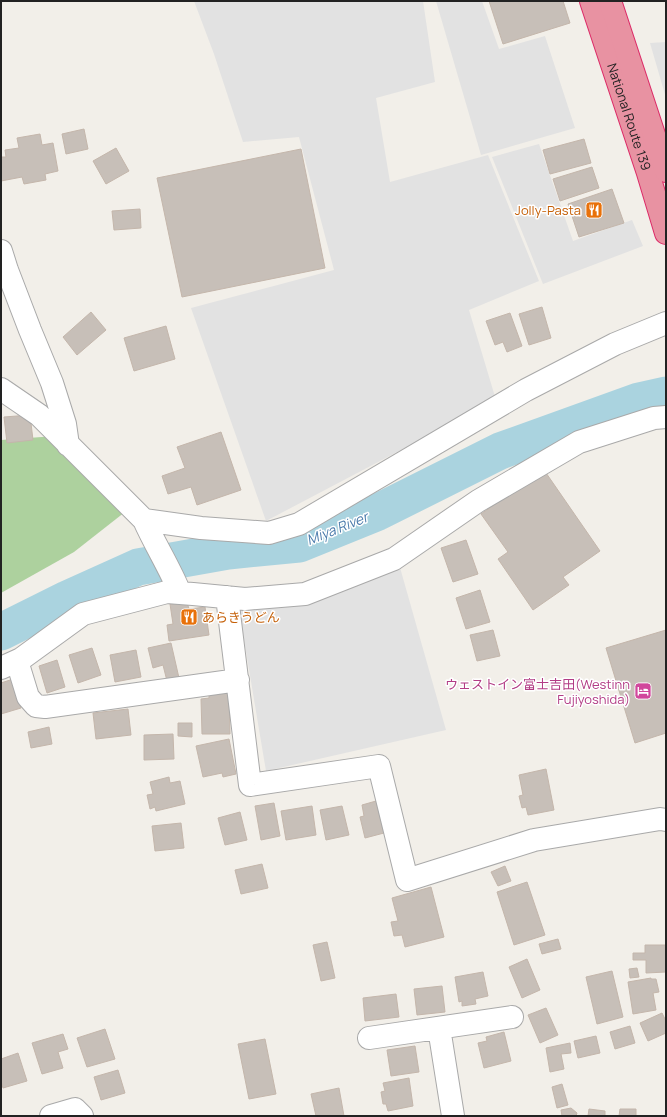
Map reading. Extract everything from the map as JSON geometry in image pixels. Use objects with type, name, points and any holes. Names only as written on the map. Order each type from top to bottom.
[{"type":"highway","name":"National Route 139","points":[[591,1],[648,173],[666,233]]},
{"type":"highway","name":"National Route 139","points":[[610,1],[666,171]]},
{"type":"street","points":[[1,251],[6,270],[52,383],[65,424],[68,445]]},
{"type":"street","points":[[146,525],[269,533],[299,524],[526,390],[615,344],[666,323]]},
{"type":"street","points":[[1,389],[39,415],[146,525],[178,587]]},
{"type":"street","points":[[238,680],[45,707],[36,706],[28,697],[9,664],[21,659],[83,614],[167,592],[178,587],[227,597],[245,599],[305,594],[394,559],[478,501],[579,442],[654,418],[666,417]]},
{"type":"street","points":[[227,597],[250,785],[379,766],[407,880],[534,840],[660,819],[666,820]]},
{"type":"street","points":[[369,1038],[512,1018]]},
{"type":"street","points":[[439,1028],[454,1116]]},
{"type":"street","points":[[51,1116],[75,1110],[82,1116]]},
{"type":"green space","points":[[69,435],[139,501],[74,552],[1,593],[1,440]]},
{"type":"shaded area","points":[[194,1],[423,1],[435,82],[376,98],[390,182],[488,155],[539,281],[469,310],[496,400],[266,521],[191,308],[334,270],[299,137],[243,142],[214,54]]},
{"type":"shaded area","points":[[436,1],[482,1],[499,49],[545,36],[575,128],[481,155]]},
{"type":"shaded area","points":[[666,42],[666,98],[650,43]]},
{"type":"shaded area","points":[[539,144],[573,241],[632,220],[643,246],[543,284],[492,157]]},
{"type":"shaded area","points":[[399,564],[446,730],[266,771],[239,610],[303,605]]},
{"type":"building","points":[[489,1],[563,1],[570,23],[503,44]]},
{"type":"building","points":[[84,129],[88,149],[66,154],[62,134]]},
{"type":"building","points":[[40,134],[42,145],[53,143],[58,171],[45,174],[46,180],[24,184],[22,177],[1,181],[1,157],[6,157],[5,150],[19,148],[17,138]]},
{"type":"building","points":[[584,139],[591,163],[550,174],[543,150]]},
{"type":"building","points":[[116,148],[129,171],[106,184],[93,161]]},
{"type":"building","points":[[301,149],[325,268],[182,297],[157,178]]},
{"type":"building","points":[[592,167],[599,188],[560,201],[553,179]]},
{"type":"building","points":[[612,189],[624,223],[579,237],[568,204]]},
{"type":"building","points":[[140,209],[141,228],[114,230],[112,211]]},
{"type":"building","points":[[542,307],[551,338],[529,345],[519,314]]},
{"type":"building","points":[[91,312],[106,330],[77,355],[63,337]]},
{"type":"building","points":[[510,313],[522,346],[507,352],[503,342],[495,345],[486,321]]},
{"type":"building","points":[[166,326],[175,359],[134,371],[124,338]]},
{"type":"building","points":[[30,415],[33,440],[7,443],[4,417]]},
{"type":"building","points":[[221,432],[241,490],[197,505],[191,487],[168,494],[162,476],[185,468],[177,447]]},
{"type":"building","points":[[544,470],[600,551],[563,577],[569,585],[533,610],[498,559],[508,552],[481,514]]},
{"type":"building","points":[[466,540],[478,574],[453,582],[441,548]]},
{"type":"building","points":[[480,590],[490,622],[466,629],[456,598]]},
{"type":"building","name":"あらきうどん","points":[[187,602],[189,609],[205,607],[209,635],[169,641],[167,625],[173,624],[170,604]]},
{"type":"building","points":[[493,630],[500,656],[477,661],[470,635]]},
{"type":"building","name":"ウェストイン富士吉田(Westinn Fujiyoshida)","points":[[666,630],[666,733],[635,743],[606,648]]},
{"type":"building","points":[[171,643],[179,678],[167,681],[163,665],[153,668],[148,648]]},
{"type":"building","points":[[92,648],[101,675],[78,683],[69,655]]},
{"type":"building","points":[[136,650],[141,677],[115,682],[110,655]]},
{"type":"building","points":[[57,660],[65,687],[47,693],[39,666]]},
{"type":"building","points":[[13,679],[21,708],[1,714],[1,683]]},
{"type":"building","points":[[229,693],[230,734],[202,734],[201,699],[209,698],[209,694]]},
{"type":"building","points":[[128,709],[131,735],[96,739],[93,713]]},
{"type":"building","points":[[178,723],[192,723],[192,737],[178,736]]},
{"type":"building","points":[[49,727],[52,744],[31,748],[28,732]]},
{"type":"building","points":[[173,734],[174,759],[144,760],[144,735]]},
{"type":"building","points":[[229,739],[236,774],[223,777],[222,773],[203,777],[196,746]]},
{"type":"building","points":[[546,769],[554,810],[528,815],[526,807],[522,808],[519,796],[523,795],[519,775]]},
{"type":"building","points":[[169,777],[170,783],[180,781],[185,804],[156,811],[155,807],[150,809],[147,795],[153,794],[150,782]]},
{"type":"building","points":[[376,801],[384,833],[365,838],[360,817],[364,816],[362,805]]},
{"type":"building","points":[[274,803],[280,836],[261,840],[255,806]]},
{"type":"building","points":[[312,806],[316,835],[286,840],[281,811]]},
{"type":"building","points":[[342,806],[349,835],[326,840],[320,810]]},
{"type":"building","points":[[240,812],[247,840],[225,845],[218,818]]},
{"type":"building","points":[[181,823],[184,848],[155,851],[152,826]]},
{"type":"building","points":[[262,864],[268,888],[241,894],[235,870]]},
{"type":"building","points":[[505,866],[511,881],[498,886],[491,872]]},
{"type":"building","points":[[527,882],[545,935],[514,945],[497,892]]},
{"type":"building","points":[[431,887],[444,937],[405,947],[402,935],[394,936],[391,922],[398,921],[392,898]]},
{"type":"building","points":[[558,939],[561,949],[542,954],[539,944]]},
{"type":"building","points":[[327,942],[335,978],[321,981],[313,945]]},
{"type":"building","points":[[645,945],[666,945],[666,972],[646,973],[646,960],[633,960],[633,953],[645,953]]},
{"type":"building","points":[[527,959],[540,990],[522,998],[509,967]]},
{"type":"building","points":[[637,968],[639,977],[630,978],[629,969]]},
{"type":"building","points":[[612,971],[623,1017],[597,1024],[586,977]]},
{"type":"building","points":[[483,972],[488,996],[475,999],[476,1004],[462,1006],[462,1001],[459,1002],[455,977]]},
{"type":"building","points":[[651,978],[656,979],[659,992],[653,993],[656,1010],[633,1014],[628,982]]},
{"type":"building","points":[[442,986],[445,1012],[417,1015],[414,989]]},
{"type":"building","points":[[396,994],[399,1017],[365,1021],[363,998]]},
{"type":"building","points":[[546,1008],[558,1035],[540,1043],[528,1015]]},
{"type":"building","points":[[662,1013],[666,1021],[666,1033],[648,1041],[640,1023]]},
{"type":"building","points":[[630,1026],[635,1043],[615,1049],[610,1032]]},
{"type":"building","points":[[105,1029],[115,1059],[87,1067],[77,1038]]},
{"type":"building","points":[[504,1032],[511,1061],[484,1068],[478,1043],[487,1041],[486,1037]]},
{"type":"building","points":[[63,1034],[68,1049],[58,1052],[63,1068],[42,1074],[32,1043]]},
{"type":"building","points":[[596,1036],[600,1053],[578,1058],[574,1041]]},
{"type":"building","points":[[265,1039],[276,1094],[249,1099],[238,1044]]},
{"type":"building","points":[[570,1043],[571,1053],[561,1054],[564,1069],[550,1072],[546,1048]]},
{"type":"building","points":[[415,1046],[419,1072],[391,1076],[387,1050]]},
{"type":"building","points":[[18,1053],[27,1081],[3,1088],[1,1081],[1,1059]]},
{"type":"building","points":[[118,1070],[125,1093],[101,1100],[94,1077]]},
{"type":"building","points":[[409,1078],[413,1106],[388,1111],[386,1104],[383,1104],[381,1092],[385,1091],[383,1083]]},
{"type":"building","points":[[562,1084],[568,1105],[557,1108],[552,1087]]},
{"type":"building","points":[[339,1088],[344,1116],[316,1116],[311,1094]]},
{"type":"building","points":[[571,1108],[577,1113],[576,1116],[562,1116],[561,1110]]},
{"type":"building","points":[[589,1109],[605,1111],[605,1116],[588,1116]]},
{"type":"building","points":[[620,1109],[636,1109],[636,1116],[619,1116]]},
{"type":"waterway","name":"Miya River","points":[[1,632],[67,599],[138,567],[228,551],[299,544],[378,512],[500,451],[639,401],[666,395]]},
{"type":"place","name":"Jolly-Pasta","points":[[594,210]]},
{"type":"place","name":"あらきうどん","points":[[189,617]]},
{"type":"place","name":"ウェストイン富士吉田(Westinn Fujiyoshida)","points":[[643,691]]}]
